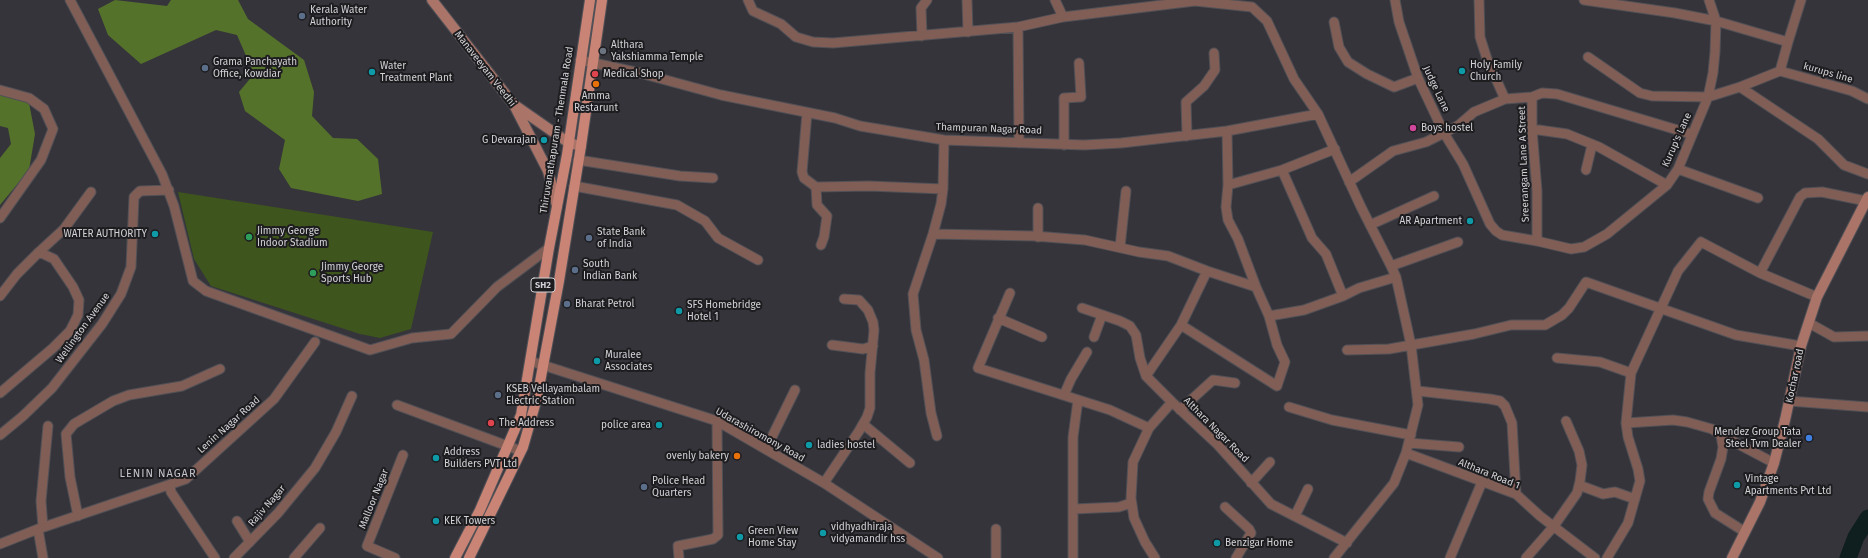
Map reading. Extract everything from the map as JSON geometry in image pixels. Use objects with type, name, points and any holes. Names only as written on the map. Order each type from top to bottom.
[{"type":"main road","name":"Thiruvanathapuram - Thenmala Road","points":[[455,558],[480,510],[521,415],[549,248],[558,208],[569,142],[590,0]]},
{"type":"main road","points":[[469,558],[521,451],[535,406],[581,146],[602,0]]},
{"type":"street","points":[[70,0],[169,190],[193,281],[206,291],[370,350],[412,338],[451,334],[497,287],[549,248]]},
{"type":"street","name":"Manaveeyam Veedhi","points":[[432,0],[514,105],[548,171],[558,208]]},
{"type":"street","points":[[748,0],[752,11],[781,24],[796,37],[813,42],[833,43],[1018,27],[1128,4],[1195,1],[1254,4],[1267,21],[1294,79],[1318,114],[1349,182],[1396,277],[1411,345],[1418,391],[1418,405],[1410,439],[1394,483],[1334,558]]},
{"type":"street","points":[[922,36],[921,8],[926,0]]},
{"type":"street","points":[[967,0],[968,32]]},
{"type":"street","points":[[1055,0],[1062,17]]},
{"type":"street","name":"Judge Lane","points":[[1395,0],[1400,22],[1418,78],[1444,133],[1463,164],[1490,224],[1502,235],[1512,236]]},
{"type":"street","name":"Sreerangam Lane A Street","points":[[1479,0],[1480,37],[1487,59],[1506,99],[1532,97],[1532,130],[1537,191],[1537,241]]},
{"type":"street","points":[[1584,0],[1630,3],[1716,20],[1788,42]]},
{"type":"street","name":"Kurup's Lane","points":[[1512,236],[1571,249],[1584,247],[1606,234],[1667,185],[1678,169],[1691,134],[1708,97],[1715,52],[1716,20],[1709,0]]},
{"type":"street","points":[[1588,57],[1640,93],[1652,96],[1708,97],[1740,87],[1780,71],[1801,0]]},
{"type":"street","points":[[1334,22],[1339,47],[1348,62],[1367,74],[1394,87],[1418,78]]},
{"type":"street","points":[[1018,27],[1019,144]]},
{"type":"street","points":[[1187,136],[1186,102],[1204,86],[1215,70],[1214,53]]},
{"type":"street","name":"Thampuran Nagar Road","points":[[580,60],[808,114],[835,118],[889,131],[944,140],[1019,144],[1046,143],[1064,145],[1121,143],[1227,131],[1318,114]]},
{"type":"street","points":[[1064,145],[1064,98],[1081,97],[1079,64]]},
{"type":"street","name":"kurups line","points":[[1780,71],[1852,91],[1868,99]]},
{"type":"street","points":[[1740,87],[1818,139],[1844,165],[1868,174]]},
{"type":"street","points":[[0,90],[28,98],[44,109],[53,129],[41,160],[0,218]]},
{"type":"street","points":[[1532,97],[1542,93],[1557,94],[1691,134]]},
{"type":"street","points":[[1349,182],[1393,152],[1426,142],[1459,125],[1474,112],[1506,99]]},
{"type":"street","points":[[514,105],[569,142],[581,146]]},
{"type":"street","points":[[808,114],[802,172],[804,178],[816,187],[869,186],[943,188]]},
{"type":"street","points":[[1532,130],[1567,134],[1640,168],[1667,185]]},
{"type":"street","points":[[1181,325],[1277,386],[1285,362],[1277,345],[1269,316],[1256,287],[1240,244],[1228,220],[1226,207],[1228,184],[1227,131]]},
{"type":"street","points":[[937,436],[931,414],[924,360],[916,330],[913,294],[933,234],[943,188],[944,140]]},
{"type":"street","points":[[1586,170],[1592,145]]},
{"type":"street","points":[[1228,184],[1282,170],[1335,149]]},
{"type":"street","points":[[578,160],[673,175],[713,178]]},
{"type":"street","points":[[1678,169],[1758,198]]},
{"type":"street","points":[[1282,170],[1312,238],[1326,254],[1343,296]]},
{"type":"street","points":[[574,186],[677,205],[705,221],[718,238],[758,260]]},
{"type":"street","points":[[816,187],[817,205],[827,216],[824,237],[821,245]]},
{"type":"street","name":"Wellington Avenue","points":[[0,436],[52,388],[102,324],[121,294],[131,267],[134,197],[140,191],[169,190]]},
{"type":"street","points":[[1120,248],[1126,191]]},
{"type":"street","points":[[0,296],[17,274],[64,229],[91,192]]},
{"type":"street","points":[[1760,273],[1800,197],[1805,193],[1822,192],[1867,199]]},
{"type":"street","points":[[1370,225],[1434,196]]},
{"type":"street","name":"Kochar road","points":[[1732,558],[1760,502],[1774,463],[1801,346],[1817,297],[1867,199]]},
{"type":"street","points":[[1038,208],[1038,237]]},
{"type":"street","points":[[933,234],[1085,240],[1120,248],[1168,256],[1256,287]]},
{"type":"street","points":[[1391,266],[1458,242]]},
{"type":"street","points":[[1607,558],[1628,523],[1640,481],[1638,469],[1628,437],[1626,423],[1631,373],[1678,271],[1701,242],[1760,273],[1817,297]]},
{"type":"street","points":[[0,393],[53,348],[70,331],[78,315],[80,300],[73,287],[54,259],[39,252]]},
{"type":"street","points":[[1146,376],[1181,325],[1207,271]]},
{"type":"street","points":[[1269,316],[1304,310],[1343,296],[1359,288],[1396,277]]},
{"type":"street","points":[[1347,350],[1389,349],[1511,325],[1545,325],[1562,315],[1569,308],[1586,282],[1736,335],[1801,346]]},
{"type":"street","points":[[1010,293],[998,318],[978,368],[1110,410],[1148,428]]},
{"type":"street","points":[[824,483],[863,424],[870,408],[870,373],[874,330],[868,310],[859,300],[844,299]]},
{"type":"street","points":[[1082,308],[1130,326],[1138,339],[1140,358],[1146,376],[1172,402]]},
{"type":"street","points":[[1094,337],[1102,315]]},
{"type":"street","points":[[998,318],[1042,337]]},
{"type":"street","points":[[1808,323],[1834,337],[1868,336]]},
{"type":"street","name":"Lenin Nagar Road","points":[[0,544],[41,528],[186,479],[274,399],[315,342]]},
{"type":"street","points":[[832,345],[862,349],[873,346]]},
{"type":"street","points":[[1064,395],[1071,379],[1087,352]]},
{"type":"street","points":[[1557,358],[1600,362],[1631,373]]},
{"type":"street","name":"Udarashiromony Road","points":[[530,361],[717,421],[824,483],[938,558]]},
{"type":"street","points":[[78,516],[70,477],[66,434],[74,424],[113,401],[129,395],[182,386],[220,369]]},
{"type":"street","points":[[1180,410],[1213,380],[1235,383]]},
{"type":"street","points":[[766,449],[795,390]]},
{"type":"street","points":[[1418,391],[1490,399],[1500,401],[1505,406],[1512,423],[1516,494]]},
{"type":"street","name":"Rajiv Nagar","points":[[238,557],[250,542],[278,513],[315,468],[336,432],[352,396]]},
{"type":"street","points":[[1073,558],[1073,437],[1078,400]]},
{"type":"street","points":[[1789,401],[1868,407]]},
{"type":"street","name":"Althara Nagar Road","points":[[1155,558],[1145,542],[1134,518],[1131,503],[1133,462],[1148,428],[1172,402],[1218,445],[1271,504],[1347,543]]},
{"type":"street","points":[[397,405],[521,451]]},
{"type":"street","points":[[1289,407],[1332,420],[1410,439],[1459,447]]},
{"type":"street","points":[[1626,423],[1673,420],[1687,422],[1712,429],[1774,463]]},
{"type":"street","points":[[679,558],[678,546],[713,539],[718,535],[717,421]]},
{"type":"street","points":[[1526,558],[1554,526],[1577,493],[1582,465],[1579,452],[1566,421]]},
{"type":"street","points":[[863,424],[910,463]]},
{"type":"street","points":[[43,558],[41,501],[48,426]]},
{"type":"street","points":[[1721,435],[1723,447],[1721,458],[1708,499],[1715,513],[1745,532]]},
{"type":"street","name":"Althara Road 1","points":[[1406,453],[1516,494],[1595,558]]},
{"type":"street","name":"Malloor Nagar","points":[[395,558],[367,546],[403,455]]},
{"type":"street","points":[[1252,483],[1270,462]]},
{"type":"street","points":[[1450,558],[1482,482]]},
{"type":"street","points":[[170,485],[171,492],[215,558]]},
{"type":"street","points":[[1579,485],[1603,494],[1615,492],[1635,499]]},
{"type":"street","points":[[1295,516],[1308,489]]},
{"type":"street","points":[[1074,509],[1119,507],[1131,503]]},
{"type":"street","points":[[1225,508],[1249,529],[1251,533],[1236,558]]},
{"type":"street","points":[[237,521],[250,542]]},
{"type":"street","points":[[294,558],[320,528]]},
{"type":"street","points":[[996,529],[996,558]]},
{"type":"green space","points":[[115,0],[167,6],[171,0],[238,0],[248,19],[304,60],[314,92],[312,116],[333,138],[357,139],[378,159],[382,194],[358,201],[291,188],[279,169],[285,140],[245,111],[239,92],[254,74],[237,35],[216,30],[141,64],[108,35],[98,9]]},
{"type":"green space","points":[[0,95],[11,96],[29,103],[35,134],[29,170],[0,205],[0,158],[11,144],[8,128],[0,126]]},
{"type":"green space","name":"Jimmy George Sports Hub","points":[[178,192],[433,232],[411,329],[380,338],[360,334],[211,286],[194,259]]},
{"type":"waterway","points":[[1848,558],[1856,537],[1868,518]]},
{"type":"place","name":"Kerala Water Authority","points":[[302,16]]},
{"type":"place","name":"Althara Yakshiamma Temple","points":[[603,51]]},
{"type":"place","name":"Grama Panchayath Office, Kowdiar","points":[[205,68]]},
{"type":"place","name":"Holy Family Church","points":[[1462,71]]},
{"type":"place","name":"Water Treatment Plant","points":[[372,72]]},
{"type":"place","name":"Medical Shop","points":[[595,74]]},
{"type":"place","name":"Amma Restarunt","points":[[596,84]]},
{"type":"place","name":"Boys hostel","points":[[1413,128]]},
{"type":"place","name":"G Devarajan","points":[[544,140]]},
{"type":"place","name":"AR Apartment","points":[[1470,221]]},
{"type":"place","name":"WATER AUTHORITY","points":[[155,234]]},
{"type":"place","name":"Jimmy George Indoor Stadium","points":[[249,237]]},
{"type":"place","name":"State Bank of India","points":[[589,238]]},
{"type":"place","name":"South Indian Bank","points":[[575,270]]},
{"type":"place","name":"Jimmy George Sports Hub","points":[[313,273]]},
{"type":"place","name":"Bharat Petrol","points":[[567,304]]},
{"type":"place","name":"SFS Homebridge Hotel 1","points":[[679,311]]},
{"type":"place","name":"Muralee Associates","points":[[597,361]]},
{"type":"place","name":"KSEB Vellayambalam Electric Station","points":[[498,395]]},
{"type":"place","name":"The Address","points":[[491,423]]},
{"type":"place","name":"police area","points":[[659,425]]},
{"type":"place","name":"Mendez Group Tata Steel Tvm Dealer","points":[[1809,438]]},
{"type":"place","name":"ladies hostel","points":[[809,445]]},
{"type":"place","name":"ovenly bakery","points":[[737,456]]},
{"type":"place","name":"Address Builders PVT Ltd","points":[[436,458]]},
{"type":"place","name":"Vintage Apartments Pvt Ltd","points":[[1737,485]]},
{"type":"place","name":"Police Head Quarters","points":[[644,487]]},
{"type":"place","name":"KEK Towers","points":[[436,521]]},
{"type":"place","name":"vidhyadhiraja vidyamandir hss","points":[[823,533]]},
{"type":"place","name":"Green View Home Stay","points":[[740,537]]},
{"type":"place","name":"Benzigar Home","points":[[1217,543]]},
{"type":"district","name":"LENIN NAGAR","points":[[158,474]]}]
